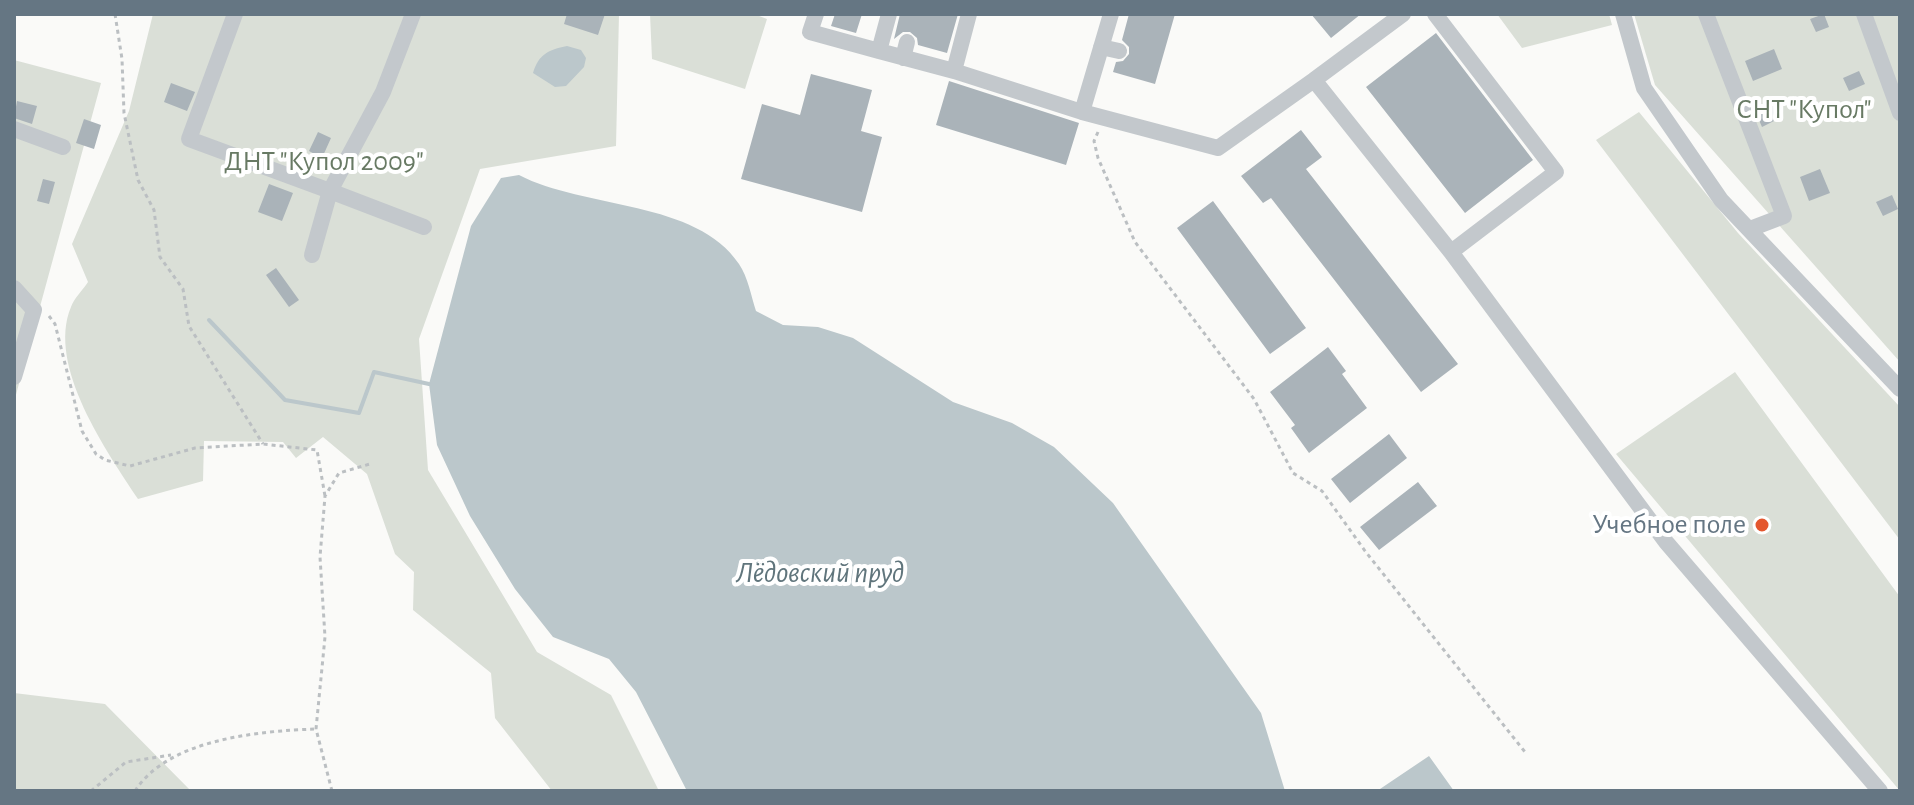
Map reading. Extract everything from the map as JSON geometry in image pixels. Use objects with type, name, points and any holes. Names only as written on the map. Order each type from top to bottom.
[{"type":"street","points":[[235,14],[189,139],[424,227]]},
{"type":"street","points":[[312,255],[330,191],[383,92],[413,14]]},
{"type":"street","points":[[816,14],[810,32],[834,36],[879,51],[905,50],[954,71],[1082,112],[1218,148],[1403,14]]},
{"type":"street","points":[[879,51],[889,14]]},
{"type":"street","points":[[954,71],[957,39],[969,14]]},
{"type":"street","points":[[1082,112],[1111,14]]},
{"type":"street","points":[[1435,14],[1556,172],[1451,252]]},
{"type":"street","points":[[1623,14],[1644,88],[1721,200],[1900,389]]},
{"type":"street","points":[[1706,14],[1784,216],[1750,229]]},
{"type":"street","points":[[1864,14],[1900,113]]},
{"type":"street","points":[[1101,47],[1119,51]]},
{"type":"street","points":[[1314,80],[1451,252],[1666,542],[1880,791]]},
{"type":"street","points":[[14,129],[63,147]]},
{"type":"street","points":[[14,288],[27,297],[34,310],[14,377]]},
{"type":"path","points":[[115,14],[122,59],[124,113],[138,180],[154,210],[160,257],[183,289],[189,326],[263,444]]},
{"type":"path","points":[[1103,118],[1094,141],[1098,158],[1135,242],[1254,399],[1293,473],[1322,491],[1365,551],[1525,752]]},
{"type":"path","points":[[34,310],[53,318],[82,431],[96,454],[105,460],[130,466],[195,448],[263,444],[317,450],[325,496],[320,557],[325,637],[316,729],[332,791]]},
{"type":"path","points":[[325,496],[339,473],[370,464]]},
{"type":"path","points":[[91,791],[126,762],[175,754],[267,730],[316,729]]},
{"type":"path","points":[[135,791],[175,754]]},
{"type":"green space","name":"ДНТ \"Купол 2009\"","points":[[153,14],[619,14],[616,146],[480,169],[419,339],[428,470],[537,652],[611,695],[659,791],[552,791],[495,718],[491,673],[413,610],[414,572],[395,554],[367,474],[323,437],[296,458],[283,442],[204,441],[203,481],[138,499],[125,480],[97,434],[73,382],[65,330],[72,304],[88,282],[72,244],[129,111]]},
{"type":"green space","points":[[650,14],[754,14],[767,19],[745,89],[652,59]]},
{"type":"green space","points":[[1497,14],[1609,14],[1612,25],[1522,48]]},
{"type":"green space","name":"СНТ \"Купол\"","points":[[1634,14],[1900,14],[1900,362],[1655,85]]},
{"type":"green space","points":[[14,60],[101,83],[14,402]]},
{"type":"green space","name":"СНТ \"Купол\"","points":[[1639,112],[1738,233],[1900,407],[1900,540],[1596,140]]},
{"type":"green space","name":"Учебное поле","points":[[1735,372],[1900,597],[1900,791],[1616,454]]},
{"type":"green space","points":[[14,693],[105,704],[191,791],[14,791]]},
{"type":"water","points":[[567,46],[581,50],[586,58],[584,67],[566,86],[555,87],[533,73],[545,54]]},
{"type":"water","name":"Лёдовский пруд","points":[[519,175],[545,186],[638,208],[696,228],[720,243],[739,264],[756,311],[783,325],[818,327],[853,338],[953,402],[1012,423],[1054,447],[1113,503],[1261,713],[1285,791],[687,791],[636,692],[609,659],[553,637],[515,589],[470,516],[437,445],[429,384],[471,226],[501,178]]},
{"type":"water","points":[[1429,756],[1454,791],[1377,791]]},
{"type":"building","points":[[567,14],[605,14],[598,35],[564,24]]},
{"type":"building","points":[[835,14],[862,14],[856,33],[831,26]]},
{"type":"building","points":[[900,14],[958,14],[947,53],[918,45],[917,38],[910,32],[903,32],[894,39]]},
{"type":"building","points":[[1129,14],[1175,14],[1155,84],[1113,72],[1116,62],[1123,61],[1129,54],[1129,47],[1122,40]]},
{"type":"building","points":[[1311,14],[1361,14],[1331,38]]},
{"type":"building","points":[[1824,14],[1829,27],[1816,32],[1810,19]]},
{"type":"building","points":[[1436,33],[1533,160],[1465,213],[1366,87]]},
{"type":"building","points":[[1774,49],[1782,69],[1753,81],[1745,61]]},
{"type":"building","points":[[1859,71],[1865,84],[1849,91],[1843,78]]},
{"type":"building","points":[[811,74],[872,90],[861,131],[882,137],[862,212],[741,179],[762,104],[800,115]]},
{"type":"building","points":[[949,81],[1079,123],[1066,165],[936,125]]},
{"type":"building","points":[[171,83],[195,92],[187,111],[164,102]]},
{"type":"building","points":[[17,101],[37,106],[32,124],[14,118]]},
{"type":"building","points":[[1774,101],[1782,117],[1762,127],[1755,111]]},
{"type":"building","points":[[84,119],[101,125],[94,149],[76,143]]},
{"type":"building","points":[[1301,130],[1322,157],[1306,169],[1458,364],[1421,392],[1271,198],[1263,203],[1241,176]]},
{"type":"building","points":[[318,132],[331,138],[322,158],[309,151]]},
{"type":"building","points":[[1820,169],[1830,193],[1809,201],[1800,177]]},
{"type":"building","points":[[43,179],[55,182],[49,204],[37,201]]},
{"type":"building","points":[[269,184],[293,193],[282,221],[258,212]]},
{"type":"building","points":[[1892,195],[1898,209],[1883,216],[1876,202]]},
{"type":"building","points":[[1213,201],[1306,328],[1270,354],[1177,228]]},
{"type":"building","points":[[276,268],[299,300],[289,307],[266,275]]},
{"type":"building","points":[[1328,347],[1346,371],[1342,374],[1367,408],[1309,453],[1291,428],[1295,425],[1270,392]]},
{"type":"building","points":[[1389,434],[1407,458],[1350,503],[1331,479]]},
{"type":"building","points":[[1418,482],[1437,506],[1379,550],[1360,527]]},
{"type":"waterway","points":[[209,320],[285,400],[359,413],[374,372],[429,384]]},
{"type":"place","name":"Учебное поле","points":[[1762,525]]}]
